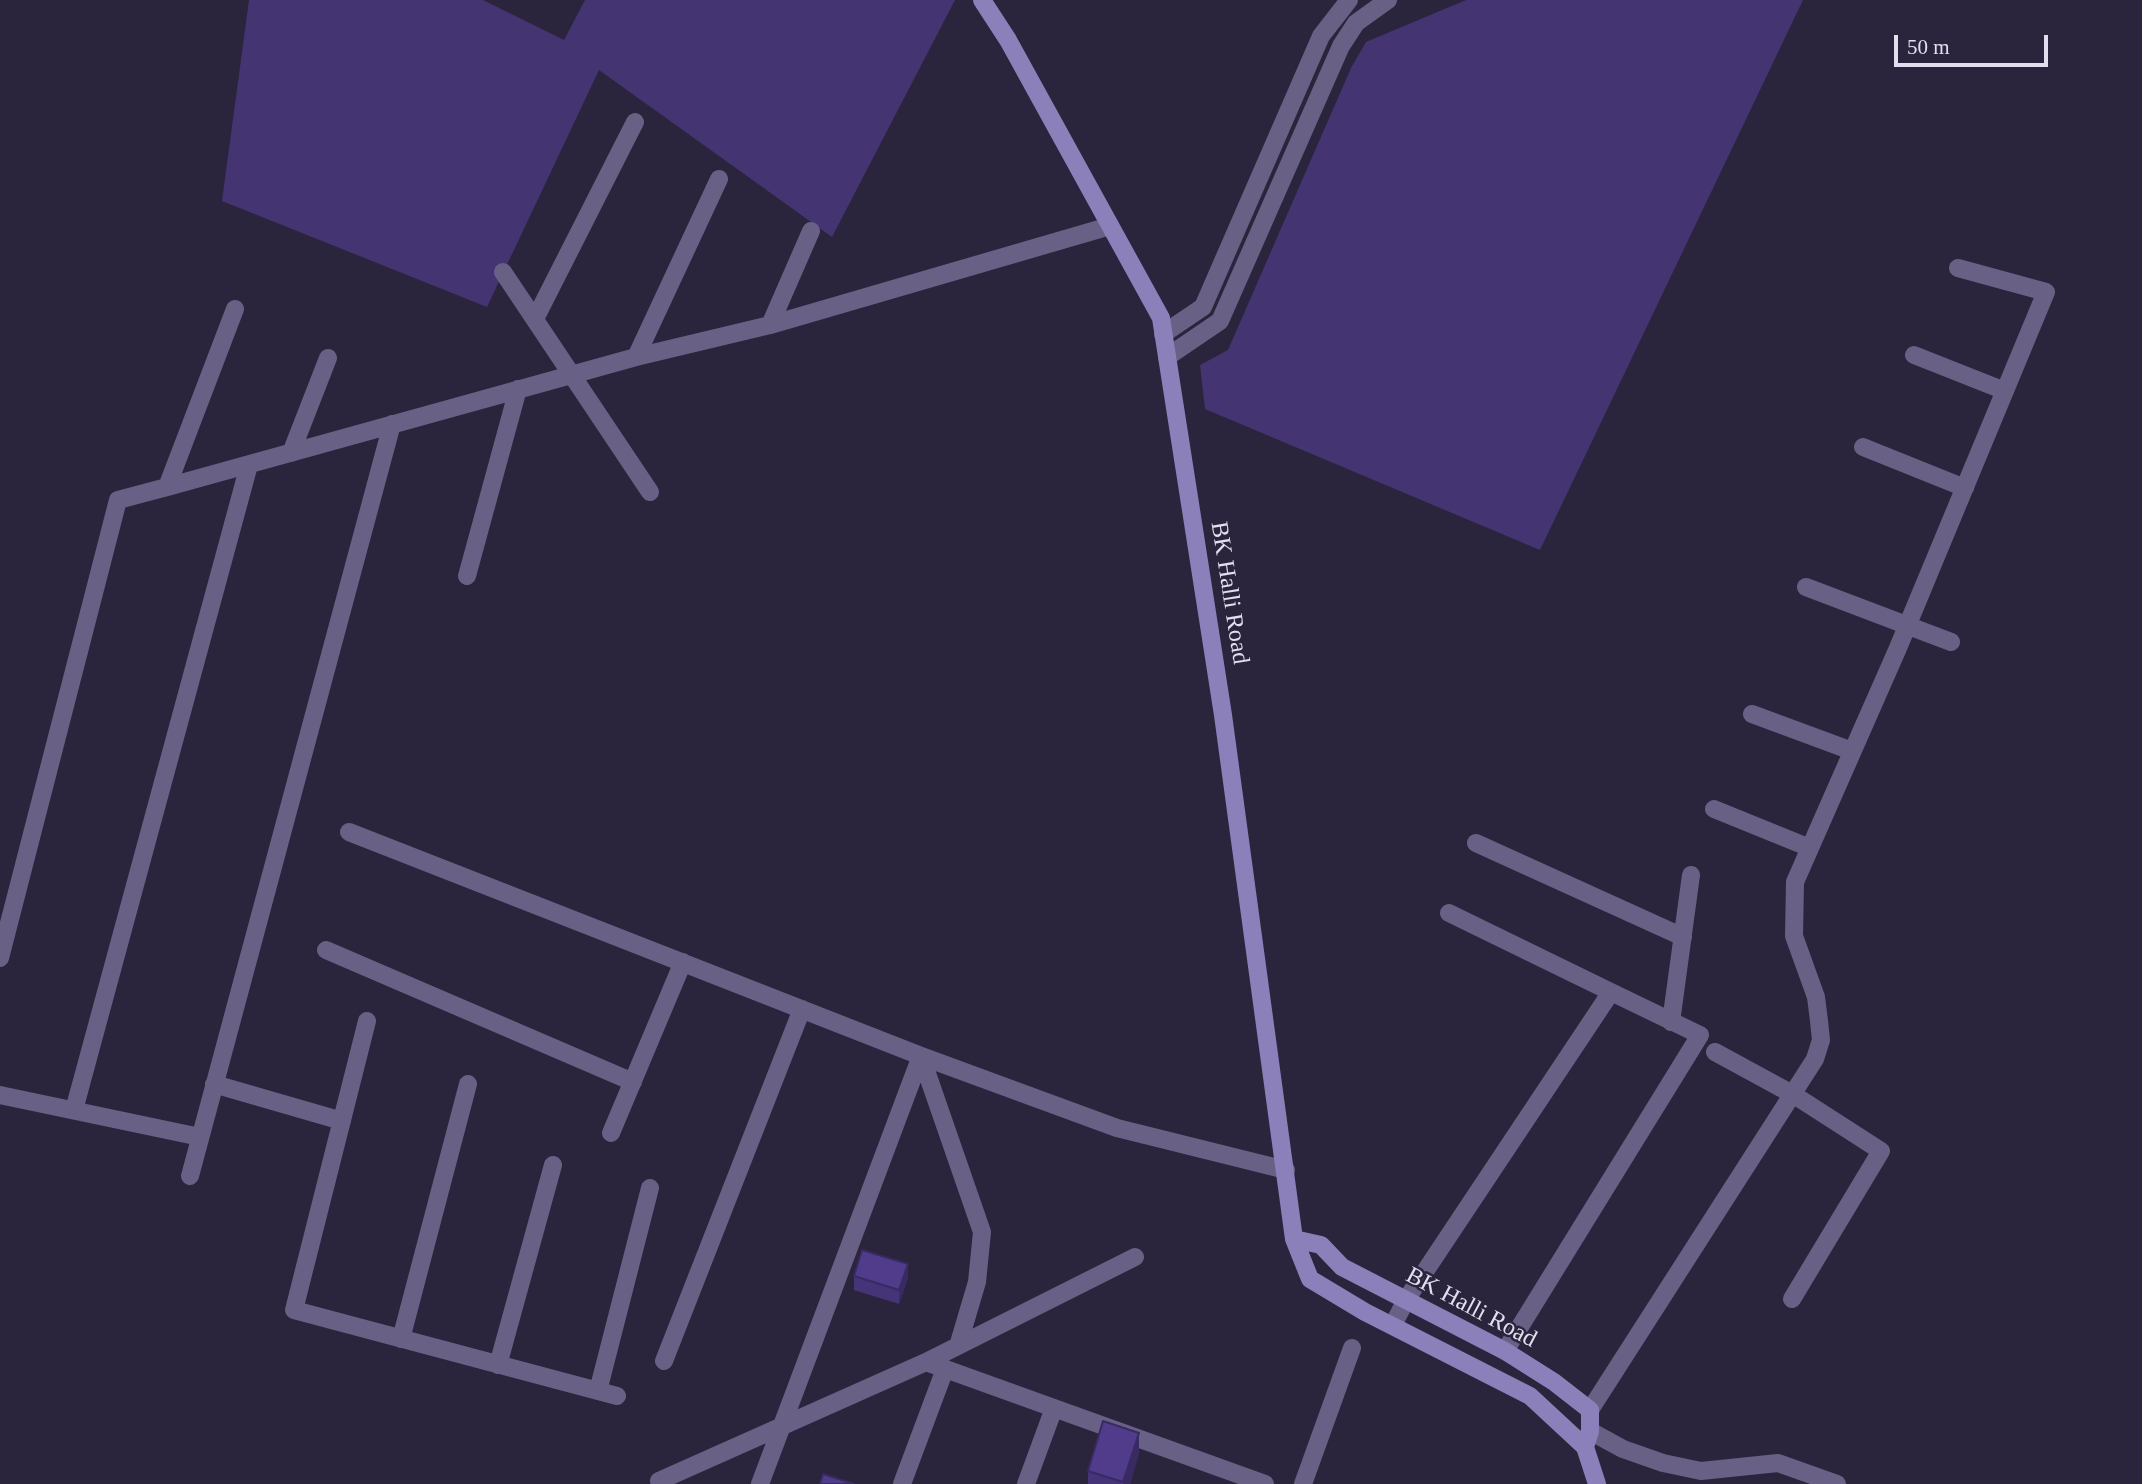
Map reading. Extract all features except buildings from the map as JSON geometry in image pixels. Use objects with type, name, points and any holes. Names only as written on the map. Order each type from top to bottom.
[{"type":"main road","name":"BK Halli Road","points":[[982,0],[1007,40],[1161,318],[1223,715],[1294,1239],[1310,1279],[1530,1396],[1588,1439]]},
{"type":"main road","name":"BK Halli Road","points":[[1294,1239],[1321,1245],[1342,1267],[1505,1351],[1555,1382],[1590,1410],[1588,1439],[1597,1484]]},
{"type":"street","points":[[1163,334],[1202,307],[1321,36],[1349,0]]},
{"type":"street","points":[[1167,357],[1220,321],[1341,46],[1366,13],[1388,0]]},
{"type":"street","points":[[536,320],[635,122]]},
{"type":"street","points":[[636,357],[719,178]]},
{"type":"street","points":[[0,958],[118,500],[249,466],[572,374],[770,325],[1110,226]]},
{"type":"street","points":[[770,325],[811,231]]},
{"type":"street","points":[[1590,1410],[1815,1059],[1821,1040],[1816,997],[1794,936],[1794,882],[1908,624],[2046,292],[1958,268]]},
{"type":"street","points":[[503,272],[650,492]]},
{"type":"street","points":[[167,487],[235,309]]},
{"type":"street","points":[[1914,355],[2005,391]]},
{"type":"street","points":[[290,453],[328,358]]},
{"type":"street","points":[[467,576],[518,389]]},
{"type":"street","points":[[190,1176],[392,424]]},
{"type":"street","points":[[1863,447],[1965,488]]},
{"type":"street","points":[[74,1110],[249,466]]},
{"type":"street","points":[[1806,587],[1951,642]]},
{"type":"street","points":[[1752,714],[1852,751]]},
{"type":"street","points":[[1714,809],[1810,848]]},
{"type":"street","points":[[349,832],[921,1056],[1117,1128],[1286,1170]]},
{"type":"street","points":[[1476,843],[1683,937]]},
{"type":"street","points":[[1671,1022],[1691,875]]},
{"type":"street","points":[[1449,913],[1700,1035],[1505,1351]]},
{"type":"street","points":[[326,950],[633,1082]]},
{"type":"street","points":[[611,1133],[683,962]]},
{"type":"street","points":[[1393,1325],[1406,1300],[1611,992]]},
{"type":"street","points":[[664,1361],[802,1009]]},
{"type":"street","points":[[367,1021],[294,1310],[617,1396]]},
{"type":"street","points":[[1715,1052],[1794,1095],[1881,1151],[1792,1300]]},
{"type":"street","points":[[921,1056],[982,1232],[977,1282],[958,1346]]},
{"type":"street","points":[[760,1484],[921,1056]]},
{"type":"street","points":[[214,1084],[342,1121]]},
{"type":"street","points":[[401,1339],[467,1084]]},
{"type":"street","points":[[0,1095],[200,1137]]},
{"type":"street","points":[[498,1364],[553,1166]]},
{"type":"street","points":[[598,1391],[650,1188]]},
{"type":"street","points":[[659,1481],[926,1362],[1135,1257]]},
{"type":"street","points":[[1303,1484],[1352,1348]]},
{"type":"street","points":[[926,1362],[1265,1484]]},
{"type":"street","points":[[902,1484],[945,1369]]},
{"type":"street","points":[[1026,1484],[1054,1408]]},
{"type":"street","points":[[1588,1439],[1663,1464],[1701,1471],[1778,1463],[1837,1484]]},
{"type":"shaded area","points":[[249,0],[483,0],[564,40],[585,0],[955,0],[832,237],[599,70],[487,307],[222,201]]},
{"type":"shaded area","points":[[1466,0],[1803,0],[1540,550],[1205,409],[1200,365],[1228,350],[1351,68],[1366,42]]}]
